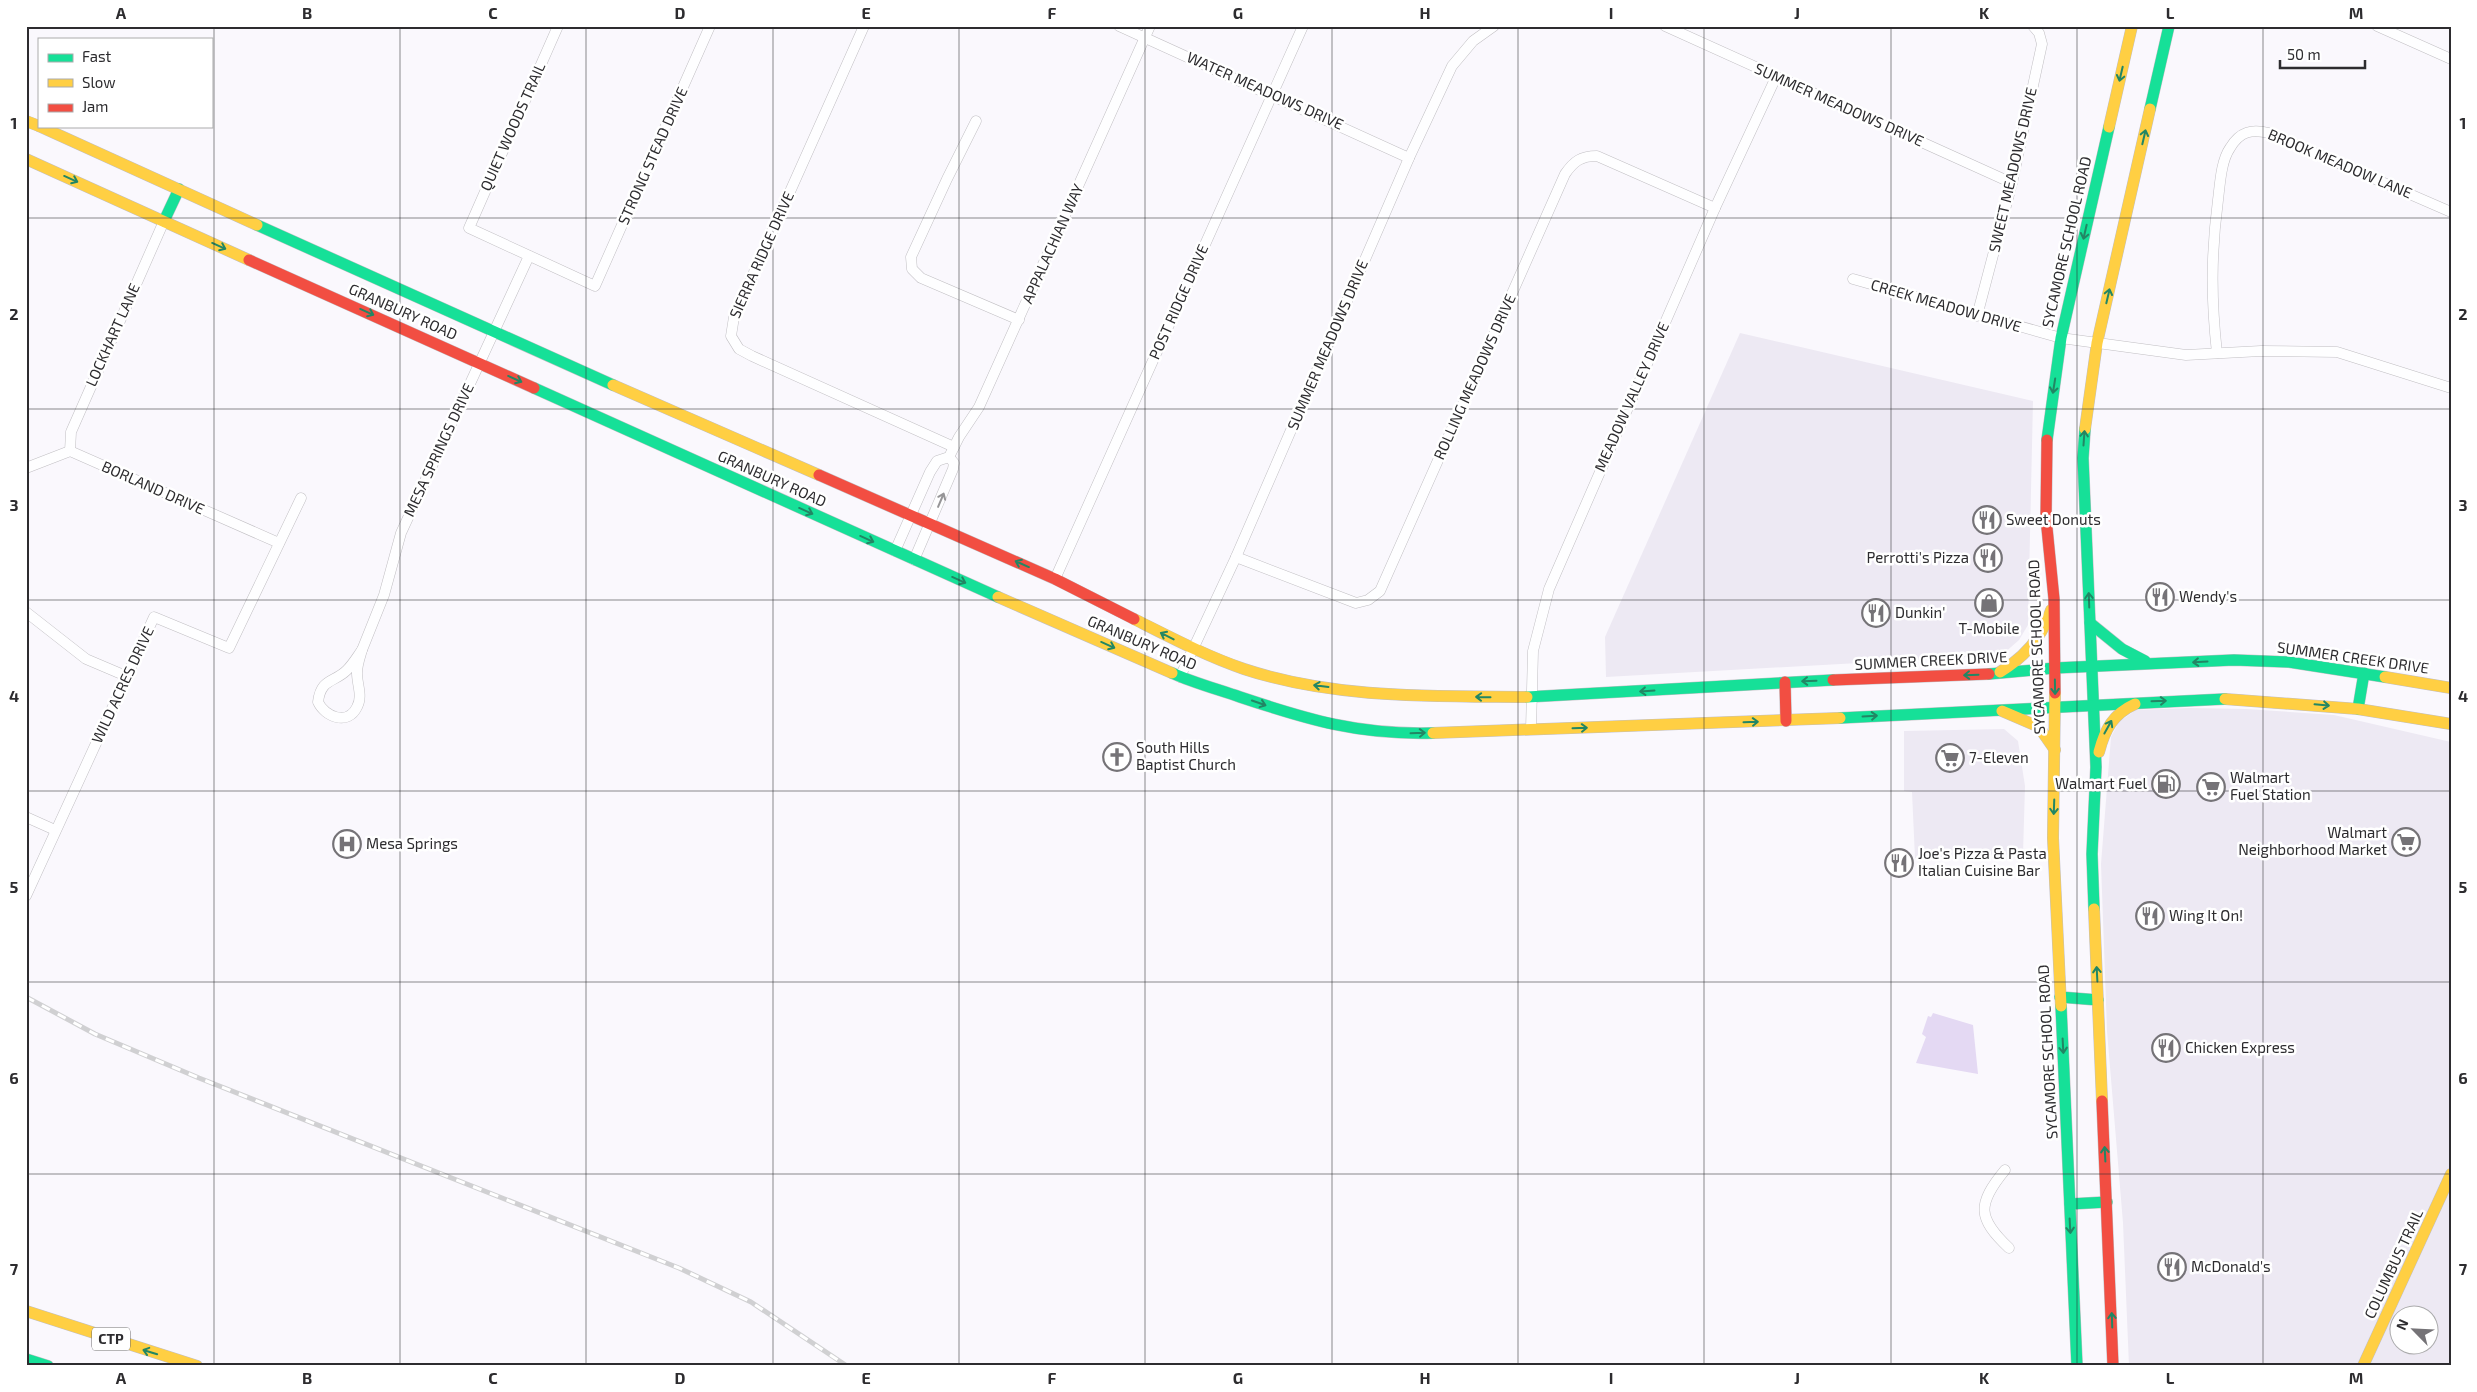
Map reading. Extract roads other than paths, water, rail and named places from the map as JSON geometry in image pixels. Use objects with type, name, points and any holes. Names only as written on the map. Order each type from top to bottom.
[{"type":"main road","name":"SYCAMORE SCHOOL ROAD","points":[[2076,1366],[2053,838],[2056,752],[2055,668],[2054,600],[2046,518],[2047,427],[2061,338],[2132,26]]},
{"type":"main road","points":[[2113,1366],[2092,854],[2096,767],[2083,458],[2087,404],[2097,343],[2169,26]]},
{"type":"main road","name":"GRANBURY ROAD","points":[[26,121],[38,126]]},
{"type":"main road","name":"GRANBURY ROAD","points":[[43,128],[494,333],[1055,579],[1192,648],[1245,669],[1311,685],[1398,696],[1532,698]]},
{"type":"main road","name":"GRANBURY ROAD","points":[[26,159],[914,560],[1180,677],[1296,716],[1340,727],[1395,734],[1531,729]]},
{"type":"main road","points":[[164,221],[179,189]]},
{"type":"main road","points":[[1997,674],[2025,655],[2035,644],[2043,630],[2054,600]]},
{"type":"main road","points":[[2090,623],[2103,632],[2114,645],[2131,656],[2152,664]]},
{"type":"main road","name":"SUMMER CREEK DRIVE","points":[[1532,698],[1785,682],[1997,674],[2055,668],[2234,660],[2289,662],[2451,688]]},
{"type":"main road","points":[[2358,709],[2364,673]]},
{"type":"main road","points":[[1785,682],[1786,720]]},
{"type":"main road","points":[[1531,729],[1786,720],[2227,698],[2358,709],[2451,724]]},
{"type":"main road","points":[[2096,767],[2106,729],[2123,709],[2140,701]]},
{"type":"main road","points":[[1997,709],[2034,722],[2044,729],[2056,752]]},
{"type":"main road","points":[[2060,997],[2098,1000]]},
{"type":"main road","name":"COLUMBUS TRAIL","points":[[2363,1366],[2451,1174]]},
{"type":"main road","points":[[2070,1204],[2107,1202]]},
{"type":"main road","name":"CTP","points":[[26,1311],[196,1366]]},
{"type":"main road","points":[[26,1358],[48,1366]]},
{"type":"street","name":"QUIET WOODS TRAIL","points":[[529,256],[469,228],[558,26]]},
{"type":"street","name":"STRONG STEAD DRIVE","points":[[529,256],[595,286],[710,26]]},
{"type":"street","name":"SIERRA RIDGE DRIVE","points":[[864,26],[734,317],[731,336],[739,349],[752,356],[954,447]]},
{"type":"street","name":"WATER MEADOWS DRIVE","points":[[1119,26],[1409,158]]},
{"type":"street","name":"APPALACHIAN WAY","points":[[894,551],[934,466],[938,461],[949,457],[979,407],[1150,26]]},
{"type":"street","name":"POST RIDGE DRIVE","points":[[1055,579],[1303,26]]},
{"type":"street","name":"SUMMER MEADOWS DRIVE","points":[[1180,677],[1236,558],[1409,158],[1452,66],[1473,40],[1494,26]]},
{"type":"street","name":"SUMMER MEADOWS DRIVE","points":[[1665,26],[2012,183]]},
{"type":"street","name":"SWEET MEADOWS DRIVE","points":[[1977,316],[2012,183],[2042,44],[2039,33],[2034,26]]},
{"type":"street","points":[[2377,26],[2451,59]]},
{"type":"street","name":"MEADOW VALLEY DRIVE","points":[[1531,729],[1533,651],[1548,589],[1715,208],[1776,76]]},
{"type":"street","points":[[976,122],[911,257],[912,269],[921,278],[1019,320]]},
{"type":"street","name":"BROOK MEADOW LANE","points":[[2217,353],[2211,304],[2212,246],[2221,179],[2230,148],[2243,134],[2253,130],[2269,133],[2451,212]]},
{"type":"street","name":"ROLLING MEADOWS DRIVE","points":[[1236,558],[1356,603],[1368,600],[1380,591],[1565,174],[1574,162],[1586,156],[1597,156],[1715,208]]},
{"type":"street","name":"LOCKHART LANE","points":[[70,451],[71,432],[164,221]]},
{"type":"street","name":"MESA SPRINGS DRIVE","points":[[362,650],[346,671],[326,683],[322,688],[318,702],[324,712],[334,717],[348,716],[354,713],[358,706],[360,699],[357,673],[362,650],[384,595],[401,532],[529,256]]},
{"type":"street","name":"CREEK MEADOW DRIVE","points":[[1853,280],[2061,338],[2186,355],[2261,351],[2337,352],[2451,388]]},
{"type":"street","points":[[26,468],[70,451]]},
{"type":"street","name":"BORLAND DRIVE","points":[[70,451],[279,543]]},
{"type":"street","name":"APPALACHIAN WAY","points":[[914,560],[953,469],[954,463],[949,457]]},
{"type":"street","name":"WILD ACRES DRIVE","points":[[26,896],[154,617],[229,648],[301,498]]},
{"type":"street","points":[[26,612],[86,659],[126,676]]},
{"type":"street","points":[[26,817],[55,830]]},
{"type":"street","points":[[2005,1170],[1987,1191],[1984,1212],[1992,1232],[2009,1248]]},
{"type":"railway","points":[[26,997],[95,1034],[199,1078],[679,1268],[751,1302],[847,1366]]},
{"type":"place","name":"Sweet Donuts","points":[[1987,520]]},
{"type":"place","name":"Perrotti's Pizza","points":[[1988,558]]},
{"type":"place","name":"Wendy's","points":[[2160,597]]},
{"type":"place","name":"T-Mobile","points":[[1989,603]]},
{"type":"place","name":"Dunkin'","points":[[1876,613]]},
{"type":"place","name":"South Hills Baptist Church","points":[[1117,757]]},
{"type":"place","name":"7-Eleven","points":[[1950,758]]},
{"type":"place","name":"Walmart Fuel","points":[[2166,784]]},
{"type":"place","name":"Walmart Fuel Station","points":[[2211,787]]},
{"type":"place","name":"Walmart Neighborhood Market","points":[[2406,842]]},
{"type":"place","name":"Mesa Springs","points":[[347,844]]},
{"type":"place","name":"Joe's Pizza & Pasta Italian Cuisine Bar","points":[[1899,863]]},
{"type":"place","name":"Wing It On!","points":[[2150,916]]},
{"type":"place","name":"Chicken Express","points":[[2166,1048]]},
{"type":"place","name":"McDonald's","points":[[2172,1267]]}]
